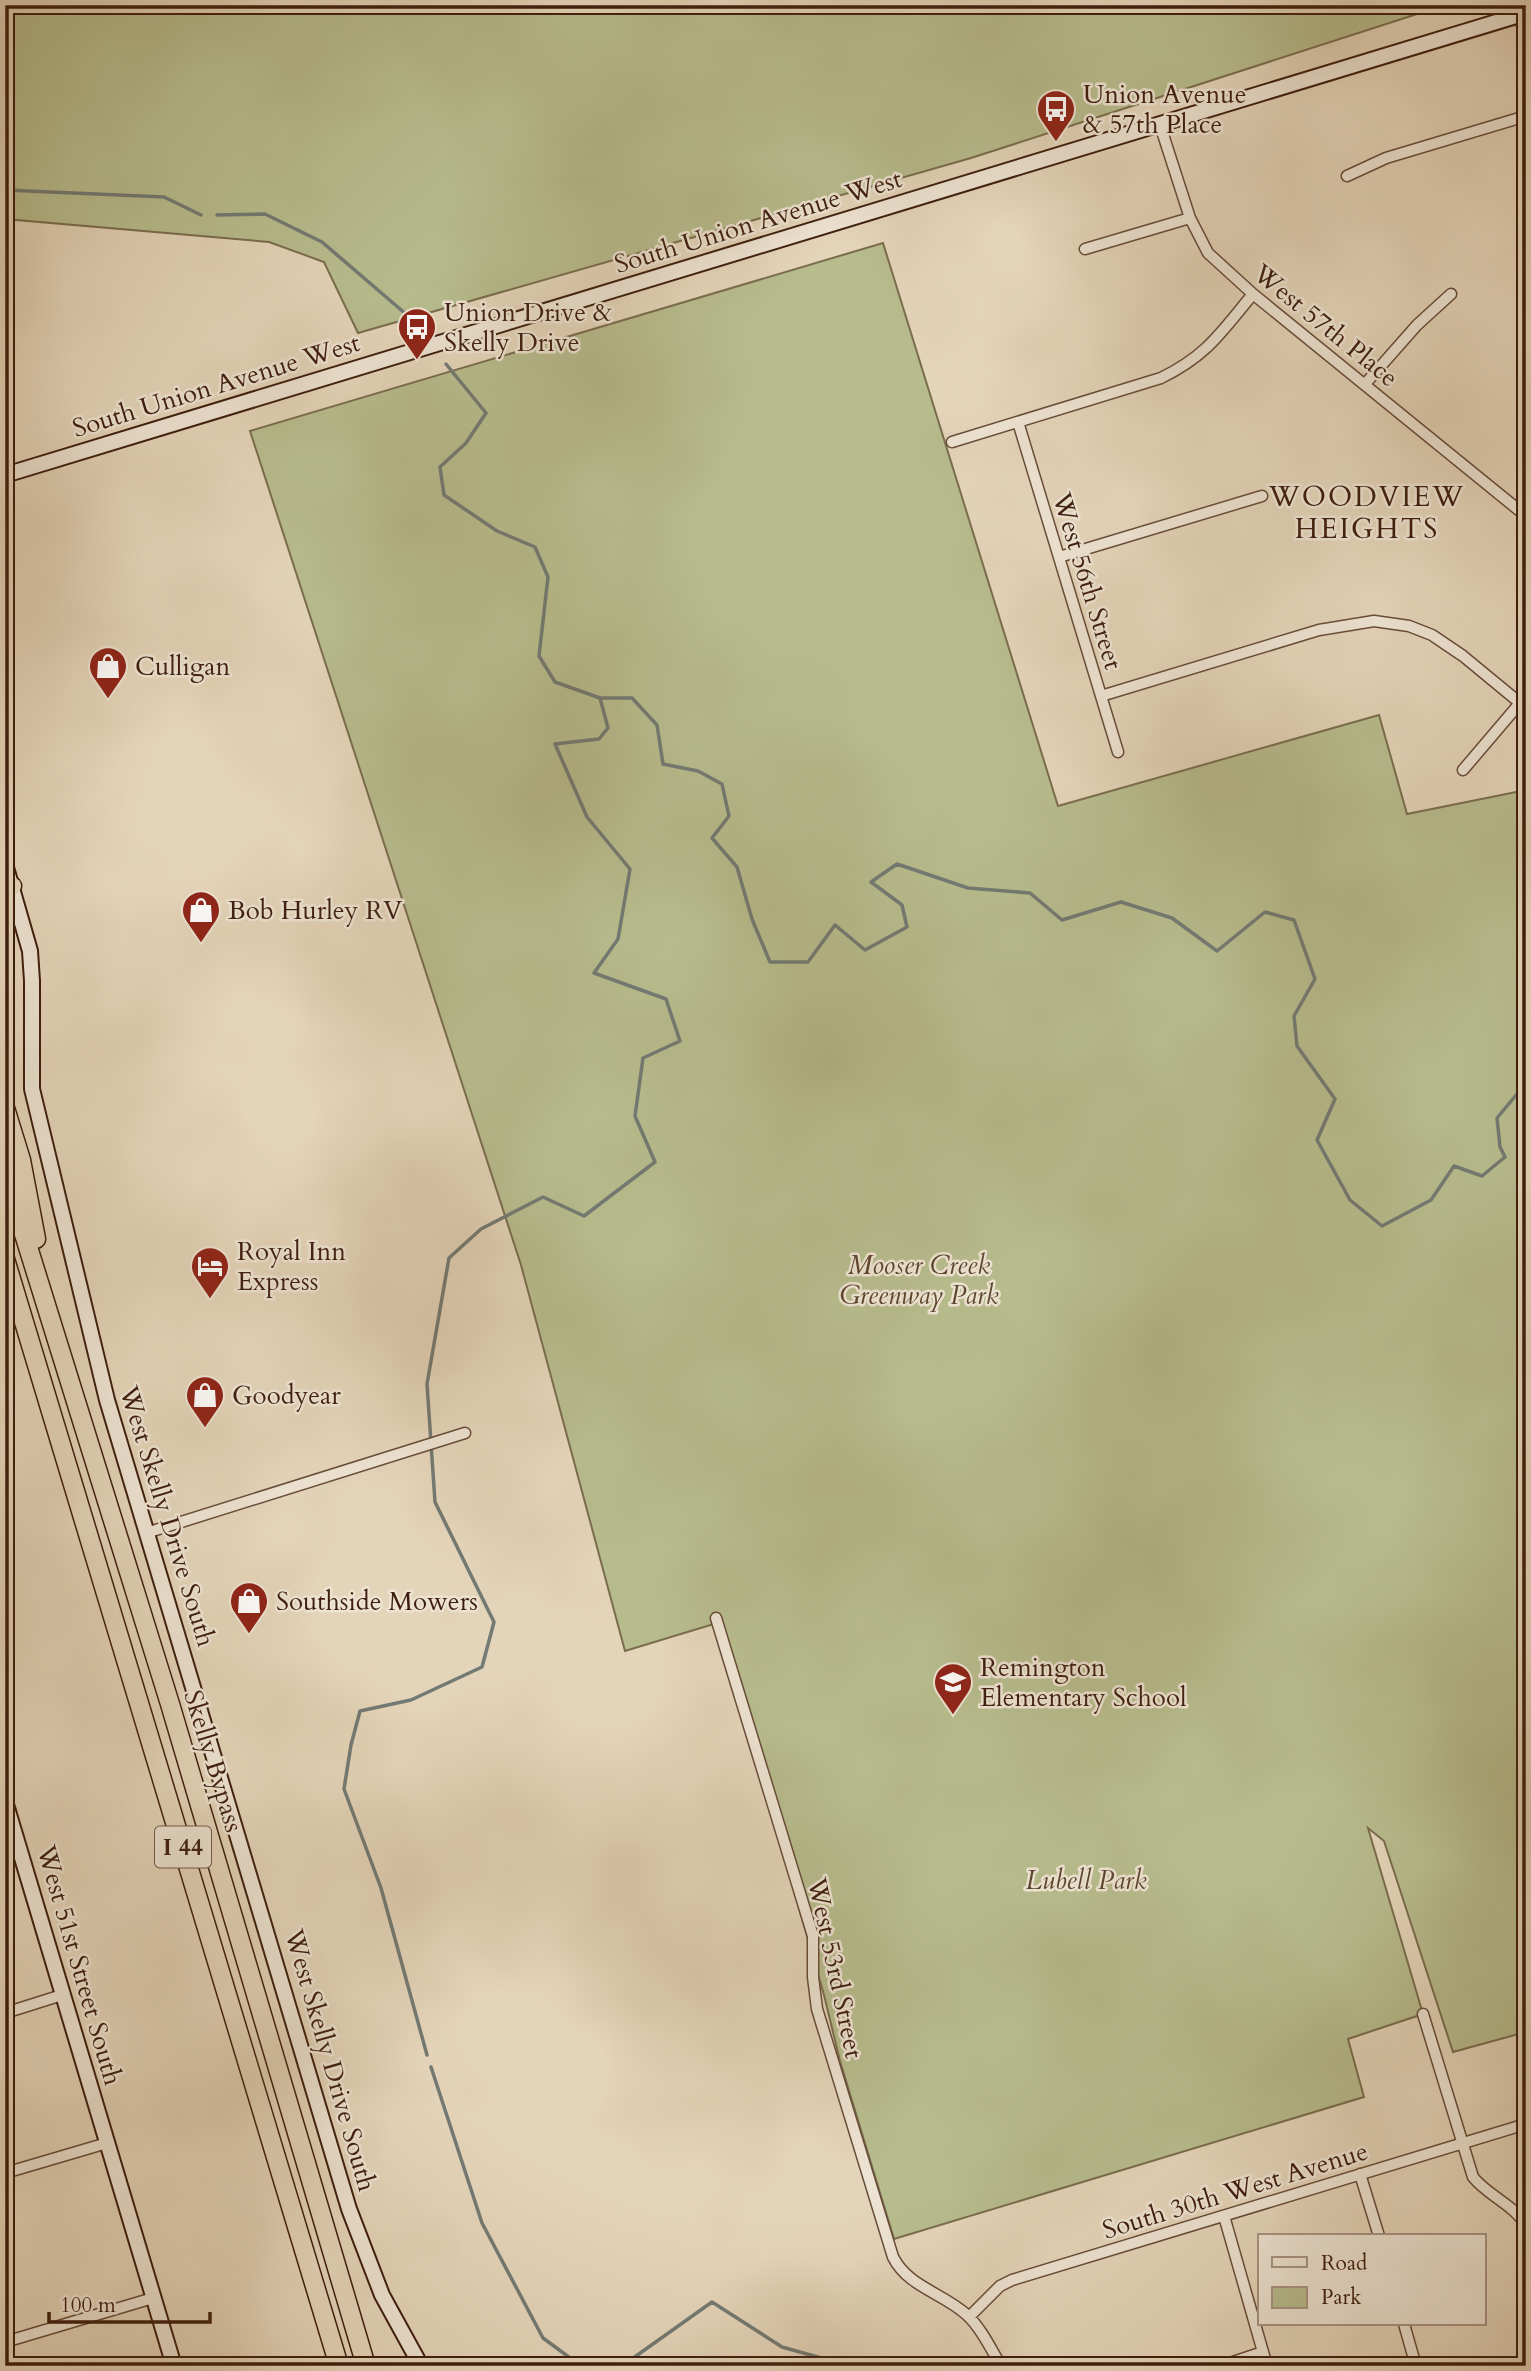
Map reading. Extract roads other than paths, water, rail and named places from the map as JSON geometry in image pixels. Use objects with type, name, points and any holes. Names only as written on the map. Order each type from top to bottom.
[{"type":"highway","points":[[5,1108],[21,1160],[52,1322]]},
{"type":"highway","name":"Skelly Bypass","points":[[5,1173],[170,1704],[352,2318],[369,2366]]},
{"type":"highway","name":"Skelly Bypass","points":[[5,1259],[339,2366]]},
{"type":"highway","points":[[5,1277],[27,1329]]},
{"type":"street","points":[[1522,15],[1526,38]]},
{"type":"street","name":"South Union Avenue West","points":[[5,475],[1522,15]]},
{"type":"street","points":[[1347,176],[1384,159],[1526,116]]},
{"type":"street","name":"West 57th Place","points":[[1160,125],[1194,231],[1208,253],[1254,294],[1526,516]]},
{"type":"street","points":[[1085,249],[1190,218]]},
{"type":"street","points":[[952,442],[1161,377],[1181,368],[1202,354],[1254,294]]},
{"type":"street","points":[[1365,384],[1417,325],[1451,294]]},
{"type":"street","name":"West 56th Street","points":[[1018,422],[1118,752]]},
{"type":"street","points":[[1059,557],[1262,496]]},
{"type":"street","points":[[1101,696],[1319,630],[1374,621],[1400,624],[1432,635],[1463,656],[1523,705],[1463,770]]},
{"type":"street","name":"West Skelly Drive South","points":[[5,864],[9,887],[30,951],[32,1089],[107,1400],[349,2209],[382,2295],[421,2366]]},
{"type":"street","points":[[146,1533],[465,1433]]},
{"type":"street","name":"West 53rd Street","points":[[716,1618],[813,1937],[813,1977],[817,2009],[893,2258],[911,2280],[969,2316],[1001,2366]]},
{"type":"street","name":"West 51st Street South","points":[[5,1801],[10,1831],[174,2366]]},
{"type":"street","points":[[5,2013],[62,1995]]},
{"type":"street","points":[[1423,2014],[1474,2177],[1481,2188],[1518,2215],[1526,2226]]},
{"type":"street","name":"South 30th West Avenue","points":[[969,2316],[1000,2286],[1012,2280],[1526,2124]]},
{"type":"street","points":[[5,2173],[107,2143]]},
{"type":"street","points":[[1360,2174],[1378,2234]]},
{"type":"street","points":[[1224,2216],[1268,2366]]},
{"type":"street","points":[[5,2342],[153,2298]]},
{"type":"street","points":[[1405,2326],[1416,2366]]},
{"type":"street","points":[[1221,2366],[1263,2353]]},
{"type":"waterway","points":[[5,190],[164,197],[201,215]]},
{"type":"waterway","points":[[217,215],[265,214],[322,242],[421,327]]},
{"type":"waterway","points":[[446,364],[486,413],[466,443],[440,467],[444,495],[497,531],[535,547],[548,577],[539,656],[555,682],[600,698],[632,698],[657,725],[663,764],[698,771],[722,784],[729,816],[712,838],[737,867],[752,919],[770,962],[808,962],[835,925],[865,950],[907,927],[902,905],[871,882],[897,864],[968,888],[1030,893],[1062,920],[1121,902],[1172,918],[1217,951],[1265,912],[1294,920],[1315,979],[1294,1016],[1297,1046],[1335,1099],[1317,1140],[1350,1200],[1382,1226],[1431,1200],[1454,1166],[1482,1176],[1505,1157],[1500,1147],[1497,1118],[1522,1088],[1526,1088]]},
{"type":"waterway","points":[[427,2055],[381,1888],[344,1789],[360,1711],[411,1700],[482,1667],[494,1622],[435,1502],[427,1384],[449,1258],[481,1229],[543,1197],[584,1216],[655,1162],[635,1116],[643,1058],[680,1041],[666,999],[594,973],[618,939],[630,869],[587,817],[555,744],[599,739],[608,728],[600,698]]},
{"type":"waterway","points":[[431,2067],[482,2223],[543,2338],[581,2366]]},
{"type":"waterway","points":[[622,2366],[712,2302],[782,2347],[850,2366]]},
{"type":"place","name":"Union Avenue & 57th Place","points":[[1056,143]]},
{"type":"place","name":"Union Drive & Skelly Drive","points":[[417,361]]},
{"type":"place","name":"Culligan","points":[[108,700]]},
{"type":"place","name":"Bob Hurley RV","points":[[201,944]]},
{"type":"place","name":"Royal Inn Express","points":[[210,1300]]},
{"type":"place","name":"Goodyear","points":[[205,1429]]},
{"type":"place","name":"Southside Mowers","points":[[249,1635]]},
{"type":"place","name":"Remington Elementary School","points":[[953,1716]]},
{"type":"district","name":"WOODVIEW HEIGHTS","points":[[1367,512]]},
{"type":"park label","name":"Mooser Creek Greenway Park","points":[[919,1280]]},
{"type":"park label","name":"Lubell Park","points":[[1086,1880]]}]
